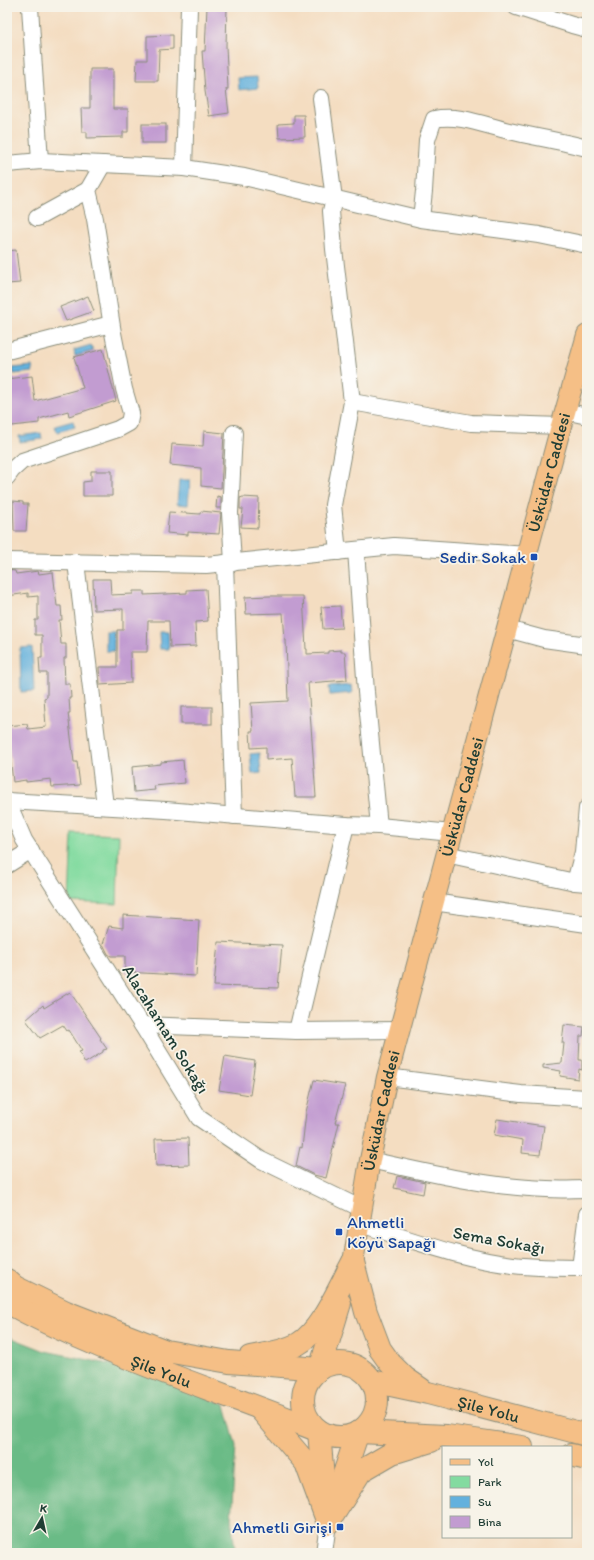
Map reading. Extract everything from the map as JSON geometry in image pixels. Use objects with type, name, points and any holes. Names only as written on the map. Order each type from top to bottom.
[{"type":"highway","points":[[229,1362],[299,1344],[315,1328],[326,1312],[352,1262]]},
{"type":"highway","points":[[352,1262],[366,1312],[380,1349],[405,1378],[428,1393]]},
{"type":"highway","name":"Üsküdar Caddesi","points":[[320,1369],[352,1262]]},
{"type":"highway","name":"Üsküdar Caddesi","points":[[352,1262],[361,1338],[372,1381]]},
{"type":"highway","name":"Şile Yolu","points":[[7,1280],[15,1287],[66,1312],[166,1351],[229,1362],[320,1369]]},
{"type":"highway","name":"Şile Yolu","points":[[7,1302],[45,1323],[139,1363],[197,1386],[258,1406],[318,1431]]},
{"type":"highway","points":[[342,1363],[354,1366],[364,1372],[372,1381],[376,1392],[377,1404],[374,1415],[367,1425],[358,1432],[348,1436],[338,1437],[328,1435],[318,1431],[304,1412],[302,1400],[304,1388],[310,1377],[320,1369],[330,1364],[342,1363]]},
{"type":"highway","name":"Şile Yolu","points":[[372,1381],[428,1393],[584,1435]]},
{"type":"highway","points":[[258,1406],[306,1463],[328,1523]]},
{"type":"highway","points":[[318,1431],[328,1523]]},
{"type":"highway","points":[[328,1523],[358,1432]]},
{"type":"highway","name":"Şile Yolu","points":[[358,1432],[447,1436],[515,1446]]},
{"type":"highway","points":[[328,1523],[361,1471],[392,1453],[447,1436]]},
{"type":"main road","name":"Üsküdar Caddesi","points":[[352,1262],[370,1160],[387,1077],[563,418],[587,335]]},
{"type":"street","points":[[30,7],[40,161]]},
{"type":"street","points":[[184,168],[189,7]]},
{"type":"street","points":[[516,7],[587,29]]},
{"type":"street","points":[[321,98],[334,199],[331,211],[334,249],[352,402],[333,504],[338,552]]},
{"type":"street","points":[[420,219],[424,191],[427,140],[434,119],[448,116],[587,148]]},
{"type":"street","points":[[7,164],[40,161],[184,168],[244,177],[420,219],[539,235],[587,246]]},
{"type":"street","points":[[37,218],[88,190],[102,164]]},
{"type":"street","points":[[7,477],[22,461],[118,429],[129,423],[131,413],[124,389],[111,324],[95,219],[88,190]]},
{"type":"street","points":[[7,351],[111,324]]},
{"type":"street","points":[[352,402],[471,423],[587,416]]},
{"type":"street","points":[[234,433],[229,563],[234,816]]},
{"type":"street","points":[[7,561],[206,565],[394,546],[527,555]]},
{"type":"street","points":[[356,550],[366,692],[379,826]]},
{"type":"street","points":[[76,562],[105,806]]},
{"type":"street","points":[[507,630],[544,639],[587,645]]},
{"type":"street","points":[[7,800],[105,806],[346,826],[379,826],[452,833]]},
{"type":"street","name":"Alacahamam Sokağı","points":[[7,800],[24,840],[142,1025],[199,1118],[261,1160],[361,1216]]},
{"type":"street","points":[[446,854],[581,882],[587,808]]},
{"type":"street","points":[[297,1031],[346,826]]},
{"type":"street","points":[[7,865],[31,850]]},
{"type":"street","points":[[433,902],[587,924]]},
{"type":"street","points":[[142,1025],[297,1031],[400,1030]]},
{"type":"street","points":[[387,1077],[521,1094],[587,1098]]},
{"type":"street","points":[[370,1160],[472,1181],[507,1186],[547,1189],[587,1189]]},
{"type":"street","points":[[584,1268],[587,1214]]},
{"type":"street","name":"Sema Sokağı","points":[[361,1216],[441,1249],[480,1259],[512,1265],[556,1269],[584,1268]]},
{"type":"street","points":[[324,1553],[328,1523]]},
{"type":"green space","points":[[72,833],[119,835],[117,904],[69,902]]},
{"type":"green space","points":[[7,1336],[45,1351],[147,1372],[225,1405],[236,1446],[231,1519],[235,1549],[238,1553],[7,1553]]},
{"type":"water","points":[[257,77],[258,88],[239,90],[238,78]]},
{"type":"water","points":[[91,345],[93,351],[75,356],[74,350]]},
{"type":"water","points":[[32,366],[33,372],[14,374],[13,368]]},
{"type":"water","points":[[73,421],[75,427],[57,432],[55,426]]},
{"type":"water","points":[[41,433],[42,439],[20,442],[19,436]]},
{"type":"water","points":[[179,480],[190,480],[188,505],[177,504]]},
{"type":"water","points":[[106,631],[114,631],[114,651],[106,651]]},
{"type":"water","points":[[159,632],[168,632],[169,649],[160,649]]},
{"type":"water","points":[[32,647],[34,691],[21,692],[20,648]]},
{"type":"water","points":[[351,685],[352,693],[330,695],[329,687]]},
{"type":"water","points":[[259,753],[261,773],[252,774],[250,754]]},
{"type":"building","points":[[207,7],[227,7],[226,46],[228,89],[226,89],[229,113],[209,116],[205,91],[202,51],[205,51]]},
{"type":"building","points":[[173,35],[173,49],[159,50],[158,81],[136,81],[137,60],[147,60],[147,36]]},
{"type":"building","points":[[90,69],[113,69],[113,109],[128,109],[128,132],[123,132],[123,137],[87,138],[87,132],[82,132],[81,108],[90,108]]},
{"type":"building","points":[[294,115],[304,115],[305,137],[279,138],[278,124],[294,123]]},
{"type":"building","points":[[142,124],[166,124],[166,143],[142,143]]},
{"type":"building","points":[[16,250],[20,283],[7,284],[7,251]]},
{"type":"building","points":[[88,296],[94,311],[66,321],[60,307]]},
{"type":"building","points":[[103,349],[116,401],[69,416],[68,411],[39,419],[39,423],[12,426],[7,395],[7,379],[32,376],[35,401],[83,388],[74,357]]},
{"type":"building","points":[[204,431],[224,433],[221,488],[201,486],[201,468],[170,465],[172,444],[203,446]]},
{"type":"building","points":[[91,471],[112,471],[112,496],[83,496],[83,482],[91,481]]},
{"type":"building","points":[[217,496],[221,497],[221,508],[216,508]]},
{"type":"building","points":[[240,498],[259,498],[258,528],[241,527],[243,509],[240,509]]},
{"type":"building","points":[[13,501],[28,504],[26,531],[14,531]]},
{"type":"building","points":[[201,511],[221,513],[219,534],[188,532],[188,535],[167,533],[169,512],[200,514]]},
{"type":"building","points":[[7,570],[15,571],[16,574],[38,571],[39,574],[53,572],[57,606],[61,606],[62,620],[59,620],[61,644],[66,644],[66,658],[64,658],[65,684],[70,684],[70,713],[68,713],[74,762],[77,762],[80,785],[52,787],[51,779],[13,782],[9,748],[7,748],[7,726],[27,724],[28,729],[46,727],[44,698],[47,697],[47,673],[40,673],[39,658],[42,658],[42,635],[35,635],[35,620],[38,620],[38,596],[28,597],[28,593],[7,596]]},
{"type":"building","points":[[93,579],[110,579],[111,595],[133,594],[133,591],[144,591],[144,595],[187,593],[187,590],[206,589],[208,621],[195,622],[196,646],[170,647],[169,621],[148,621],[147,652],[130,652],[131,683],[100,685],[99,667],[117,667],[117,630],[123,630],[123,609],[94,610]]},
{"type":"building","points":[[303,596],[307,654],[328,653],[328,651],[341,650],[341,652],[345,652],[347,680],[308,683],[316,797],[295,797],[292,758],[266,760],[266,747],[251,748],[250,731],[253,731],[251,703],[288,701],[286,640],[283,613],[246,614],[245,597]]},
{"type":"building","points":[[340,606],[342,628],[323,629],[321,607]]},
{"type":"building","points":[[181,707],[212,707],[212,724],[181,724]]},
{"type":"building","points":[[183,760],[185,783],[154,786],[155,790],[134,792],[132,767]]},
{"type":"building","points":[[123,915],[199,920],[196,976],[125,972],[125,956],[111,956],[108,954],[103,944],[109,926],[123,928]]},
{"type":"building","points":[[218,942],[282,945],[278,988],[214,986]]},
{"type":"building","points":[[70,992],[107,1049],[103,1050],[103,1052],[85,1063],[79,1052],[82,1051],[69,1030],[67,1031],[63,1025],[40,1038],[26,1020],[43,1005],[44,1008]]},
{"type":"building","points":[[564,1025],[584,1027],[583,1036],[580,1036],[579,1060],[582,1060],[582,1070],[579,1069],[578,1079],[560,1076],[561,1071],[543,1068],[543,1065],[562,1063]]},
{"type":"building","points":[[225,1056],[255,1061],[250,1095],[219,1090]]},
{"type":"building","points":[[314,1080],[345,1085],[335,1123],[339,1123],[326,1178],[314,1175],[296,1166],[300,1147],[302,1148],[306,1112]]},
{"type":"building","points":[[497,1119],[544,1126],[540,1155],[522,1153],[523,1140],[494,1135]]},
{"type":"building","points":[[188,1138],[189,1165],[156,1166],[155,1139]]},
{"type":"building","points":[[397,1176],[425,1182],[423,1194],[394,1188]]},
{"type":"place","name":"Sedir Sokak","points":[[534,557]]},
{"type":"place","name":"Ahmetli Köyü Sapağı","points":[[339,1232]]},
{"type":"place","name":"Ahmetli Girişi","points":[[340,1527]]}]
